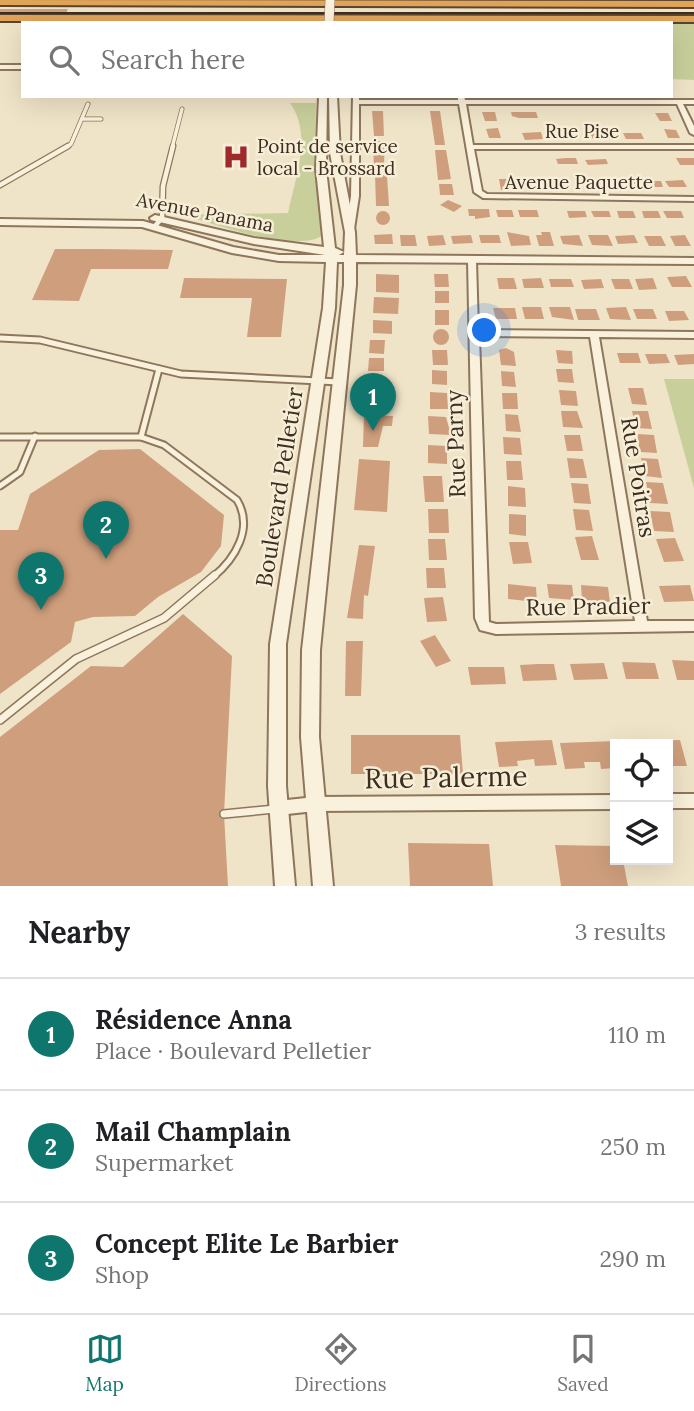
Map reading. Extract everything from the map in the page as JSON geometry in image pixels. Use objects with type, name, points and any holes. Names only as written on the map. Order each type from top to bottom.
[{"type":"highway","points":[[56,0],[89,3]]},
{"type":"highway","points":[[0,2],[694,5]]},
{"type":"highway","points":[[227,21],[302,17]]},
{"type":"highway","points":[[0,18],[694,19]]},
{"type":"highway","points":[[0,26],[21,26]]},
{"type":"street","points":[[329,21],[330,0]]},
{"type":"street","points":[[0,67],[21,67]]},
{"type":"street","name":"Boulevard Pelletier","points":[[285,886],[278,808],[278,644],[329,308],[332,255],[321,169],[323,98]]},
{"type":"street","name":"Boulevard Pelletier","points":[[323,886],[310,737],[311,650],[353,258],[335,153],[333,98]]},
{"type":"street","points":[[356,99],[637,99],[694,102]]},
{"type":"street","name":"Boulevard Pelletier","points":[[349,232],[355,196],[356,99]]},
{"type":"street","name":"Avenue Paquette","points":[[461,99],[478,192],[486,196],[694,199]]},
{"type":"street","points":[[679,102],[694,133]]},
{"type":"street","name":"Rue Pise","points":[[471,147],[694,147]]},
{"type":"street","name":"Avenue Panama","points":[[0,215],[139,215],[159,222],[353,258],[694,261]]},
{"type":"street","name":"Avenue Panama","points":[[0,222],[159,222]]},
{"type":"street","name":"Rue Parny","points":[[472,260],[481,618],[484,626]]},
{"type":"street","points":[[473,334],[694,335]]},
{"type":"street","name":"Rue Poitras","points":[[594,334],[642,626]]},
{"type":"street","name":"Rue Pradier","points":[[484,626],[496,629],[694,626]]},
{"type":"street","points":[[673,801],[694,801]]},
{"type":"street","name":"Rue Palerme","points":[[278,808],[315,804],[610,802]]},
{"type":"lane","points":[[0,185],[71,144],[88,104]]},
{"type":"lane","points":[[159,222],[163,186],[182,109]]},
{"type":"lane","points":[[82,119],[101,119]]},
{"type":"lane","points":[[0,338],[40,340],[159,369],[236,378],[340,382]]},
{"type":"lane","points":[[141,437],[159,369]]},
{"type":"lane","points":[[0,486],[16,479],[22,471],[35,436]]},
{"type":"lane","points":[[0,437],[141,437],[164,445],[237,499],[243,510],[240,546],[229,564],[164,618],[76,659],[0,720]]},
{"type":"lane","points":[[224,814],[278,808]]},
{"type":"green space","points":[[673,24],[694,24],[694,80],[673,79]]},
{"type":"green space","points":[[290,103],[316,103],[315,166],[323,235],[311,240],[295,241],[255,236],[184,215],[288,213],[298,171],[301,143],[297,115]]},
{"type":"green space","points":[[664,379],[694,379],[694,488]]},
{"type":"building","points":[[0,9],[68,9],[66,13],[0,13]]},
{"type":"building","points":[[372,111],[383,111],[384,136],[374,136]]},
{"type":"building","points":[[430,111],[440,111],[445,145],[435,145]]},
{"type":"building","points":[[482,112],[495,112],[497,121],[485,121]]},
{"type":"building","points":[[511,112],[536,112],[538,118],[519,118],[512,116]]},
{"type":"building","points":[[655,113],[668,113],[672,121],[660,121]]},
{"type":"building","points":[[498,128],[501,138],[489,138],[486,129]]},
{"type":"building","points":[[664,129],[676,130],[680,138],[668,138]]},
{"type":"building","points":[[541,132],[543,139],[525,140],[522,133]]},
{"type":"building","points":[[556,133],[574,133],[577,139],[558,139]]},
{"type":"building","points":[[590,133],[608,133],[611,139],[593,139]]},
{"type":"building","points":[[623,133],[641,133],[644,139],[626,139]]},
{"type":"building","points":[[373,141],[385,141],[384,164],[387,164],[388,170],[374,170]]},
{"type":"building","points":[[435,150],[446,150],[451,179],[438,180]]},
{"type":"building","points":[[576,158],[578,164],[558,164],[556,159]]},
{"type":"building","points":[[676,158],[694,158],[694,165],[680,165]]},
{"type":"building","points":[[606,159],[608,164],[588,165],[585,160]]},
{"type":"building","points":[[375,175],[387,175],[389,206],[376,206]]},
{"type":"building","points":[[596,178],[615,181],[617,187],[599,187]]},
{"type":"building","points":[[499,179],[511,179],[514,190],[501,190]]},
{"type":"building","points":[[620,180],[638,180],[640,186],[623,187]]},
{"type":"building","points":[[683,180],[687,187],[669,187],[665,181]]},
{"type":"building","points":[[531,181],[548,181],[550,188],[533,188]]},
{"type":"building","points":[[550,181],[569,181],[571,187],[552,187]]},
{"type":"building","points":[[642,181],[661,181],[663,187],[645,187]]},
{"type":"building","points":[[439,184],[452,184],[454,195],[440,195]]},
{"type":"building","points":[[448,200],[462,206],[454,212],[440,205]]},
{"type":"building","points":[[468,209],[489,209],[490,217],[475,219],[475,216],[469,216]]},
{"type":"building","points":[[496,210],[512,210],[514,217],[498,217]]},
{"type":"building","points":[[518,210],[537,210],[539,217],[520,217]]},
{"type":"building","points":[[383,211],[388,213],[388,223],[383,225],[378,223],[376,218],[378,213]]},
{"type":"building","points":[[567,211],[585,211],[587,217],[569,218]]},
{"type":"building","points":[[591,211],[609,211],[611,217],[594,217]]},
{"type":"building","points":[[617,211],[633,211],[636,218],[619,218]]},
{"type":"building","points":[[642,211],[658,211],[661,218],[644,218]]},
{"type":"building","points":[[663,211],[681,211],[684,218],[667,218]]},
{"type":"building","points":[[507,232],[529,236],[531,245],[511,246]]},
{"type":"building","points":[[541,232],[550,232],[554,246],[539,246],[536,235],[542,235]]},
{"type":"building","points":[[392,234],[393,244],[375,244],[374,235]]},
{"type":"building","points":[[400,235],[415,235],[417,246],[401,246]]},
{"type":"building","points":[[443,235],[446,245],[429,246],[427,236]]},
{"type":"building","points":[[471,235],[473,243],[453,244],[451,236]]},
{"type":"building","points":[[479,235],[499,235],[501,243],[481,243]]},
{"type":"building","points":[[579,235],[583,246],[563,244],[560,236]]},
{"type":"building","points":[[588,235],[608,235],[613,246],[592,245]]},
{"type":"building","points":[[634,235],[638,243],[618,244],[615,236]]},
{"type":"building","points":[[685,235],[691,246],[675,246],[670,236]]},
{"type":"building","points":[[644,236],[661,236],[666,246],[649,246]]},
{"type":"building","points":[[55,249],[173,250],[168,269],[91,269],[79,301],[32,300]]},
{"type":"building","points":[[376,274],[399,275],[399,293],[376,292]]},
{"type":"building","points":[[434,274],[448,274],[449,287],[435,287]]},
{"type":"building","points":[[686,276],[692,287],[672,287],[667,277]]},
{"type":"building","points":[[184,278],[287,279],[281,337],[247,337],[252,298],[180,298]]},
{"type":"building","points":[[497,278],[514,278],[517,289],[499,289]]},
{"type":"building","points":[[541,278],[544,288],[524,288],[522,279]]},
{"type":"building","points":[[653,278],[657,289],[639,290],[635,279]]},
{"type":"building","points":[[549,279],[571,279],[574,287],[551,287]]},
{"type":"building","points":[[601,279],[604,288],[584,289],[581,280]]},
{"type":"building","points":[[611,279],[629,279],[633,289],[615,289]]},
{"type":"building","points":[[435,291],[449,291],[449,303],[435,303]]},
{"type":"building","points":[[374,297],[399,298],[398,314],[373,313]]},
{"type":"building","points":[[522,307],[541,307],[544,319],[525,319]]},
{"type":"building","points":[[549,307],[570,307],[574,320],[552,317]]},
{"type":"building","points":[[626,307],[631,320],[610,319],[606,308]]},
{"type":"building","points":[[493,308],[515,308],[517,319],[496,319]]},
{"type":"building","points":[[575,309],[596,309],[600,320],[578,320]]},
{"type":"building","points":[[633,309],[653,309],[657,319],[637,319]]},
{"type":"building","points":[[435,310],[449,310],[449,325],[435,325]]},
{"type":"building","points":[[665,311],[684,311],[689,320],[669,321]]},
{"type":"building","points":[[373,320],[392,321],[392,334],[373,333]]},
{"type":"building","points":[[441,329],[447,331],[447,343],[441,345],[435,343],[433,337],[435,331]]},
{"type":"building","points":[[370,340],[385,340],[384,354],[369,353]]},
{"type":"building","points":[[506,348],[514,352],[516,366],[501,365],[499,350]]},
{"type":"building","points":[[432,350],[447,350],[448,365],[433,365]]},
{"type":"building","points":[[556,350],[572,351],[573,364],[558,363]]},
{"type":"building","points":[[617,353],[638,353],[641,363],[620,363]]},
{"type":"building","points":[[645,354],[666,354],[670,363],[649,364]]},
{"type":"building","points":[[694,354],[694,364],[678,365],[674,355]]},
{"type":"building","points":[[369,358],[384,358],[384,371],[368,371]]},
{"type":"building","points":[[556,369],[572,369],[574,383],[558,382]]},
{"type":"building","points":[[432,370],[447,371],[447,385],[432,384]]},
{"type":"building","points":[[501,371],[514,372],[516,387],[502,386]]},
{"type":"building","points":[[369,375],[384,376],[383,391],[368,390]]},
{"type":"building","points":[[628,388],[643,388],[647,405],[632,404]]},
{"type":"building","points":[[559,390],[576,391],[578,406],[561,405]]},
{"type":"building","points":[[430,392],[447,393],[448,409],[430,409]]},
{"type":"building","points":[[502,393],[517,393],[518,409],[503,409]]},
{"type":"building","points":[[367,395],[383,395],[382,410],[366,409]]},
{"type":"building","points":[[561,411],[577,411],[583,428],[563,427]]},
{"type":"building","points":[[632,411],[648,411],[652,429],[636,428]]},
{"type":"building","points":[[505,414],[518,415],[521,432],[506,431]]},
{"type":"building","points":[[364,415],[393,416],[392,426],[383,426],[378,447],[363,447]]},
{"type":"building","points":[[428,416],[446,417],[451,435],[429,434]]},
{"type":"building","points":[[637,434],[654,435],[657,453],[640,452]]},
{"type":"building","points":[[564,435],[580,435],[583,451],[567,451]]},
{"type":"building","points":[[503,437],[520,438],[522,455],[504,454]]},
{"type":"building","points":[[428,445],[447,446],[447,464],[428,463]]},
{"type":"building","points":[[140,449],[224,515],[221,546],[201,572],[158,597],[135,616],[93,617],[75,622],[71,642],[0,694],[0,530],[18,530],[30,494],[99,450]]},
{"type":"building","points":[[567,458],[583,459],[587,478],[570,478]]},
{"type":"building","points":[[641,458],[658,459],[662,478],[645,476]]},
{"type":"building","points":[[359,459],[390,461],[387,512],[354,510]]},
{"type":"building","points":[[506,461],[521,461],[523,480],[507,480]]},
{"type":"building","points":[[423,476],[442,476],[444,502],[425,502]]},
{"type":"building","points":[[646,482],[663,483],[668,504],[650,503]]},
{"type":"building","points":[[571,483],[588,484],[591,504],[574,503]]},
{"type":"building","points":[[508,486],[525,488],[526,507],[508,506]]},
{"type":"building","points":[[428,509],[448,509],[449,533],[429,533]]},
{"type":"building","points":[[573,509],[589,510],[593,531],[576,530]]},
{"type":"building","points":[[650,511],[670,512],[674,532],[654,531]]},
{"type":"building","points":[[509,514],[526,515],[526,536],[509,534]]},
{"type":"building","points":[[592,536],[599,560],[581,560],[575,537]]},
{"type":"building","points":[[675,538],[684,561],[664,562],[656,539]]},
{"type":"building","points":[[428,539],[445,539],[447,560],[429,560]]},
{"type":"building","points":[[509,542],[528,542],[532,563],[513,564]]},
{"type":"building","points":[[359,545],[375,546],[368,596],[364,595],[363,619],[347,618]]},
{"type":"building","points":[[426,568],[444,568],[446,588],[427,588]]},
{"type":"building","points":[[508,584],[536,587],[537,602],[508,599]]},
{"type":"building","points":[[547,584],[572,585],[574,600],[549,598]]},
{"type":"building","points":[[581,585],[608,587],[610,602],[582,600]]},
{"type":"building","points":[[690,585],[694,601],[664,602],[659,586]]},
{"type":"building","points":[[443,597],[447,621],[427,622],[424,598]]},
{"type":"building","points":[[183,614],[232,656],[224,814],[228,886],[0,886],[0,737],[91,666],[123,667]]},
{"type":"building","points":[[435,635],[451,661],[436,667],[420,641]]},
{"type":"building","points":[[346,641],[363,641],[361,696],[345,696]]},
{"type":"building","points":[[672,660],[694,661],[694,680],[677,680]]},
{"type":"building","points":[[622,662],[655,663],[659,679],[626,679]]},
{"type":"building","points":[[604,663],[608,679],[574,680],[570,664]]},
{"type":"building","points":[[554,664],[557,680],[523,681],[520,665]]},
{"type":"building","points":[[468,667],[504,667],[506,684],[471,685]]},
{"type":"building","points":[[351,735],[460,735],[463,774],[351,774]]},
{"type":"building","points":[[552,740],[557,765],[535,766],[534,759],[517,761],[518,766],[499,767],[495,742]]},
{"type":"building","points":[[673,740],[680,740],[687,766],[673,766]]},
{"type":"building","points":[[610,741],[610,768],[601,769],[600,762],[584,762],[585,768],[565,769],[560,743]]},
{"type":"building","points":[[408,843],[489,844],[493,886],[410,886]]},
{"type":"building","points":[[555,845],[610,846],[610,865],[624,865],[628,886],[561,886]]},
{"type":"tram line","points":[[0,13],[694,13]]},
{"type":"place","name":"Point de service local - Brossard","points":[[236,157]]},
{"type":"place","name":"Résidence Anna","points":[[373,431]]},
{"type":"place","name":"Mail Champlain","points":[[106,559]]},
{"type":"place","name":"Concept Elite Le Barbier","points":[[41,610]]}]
